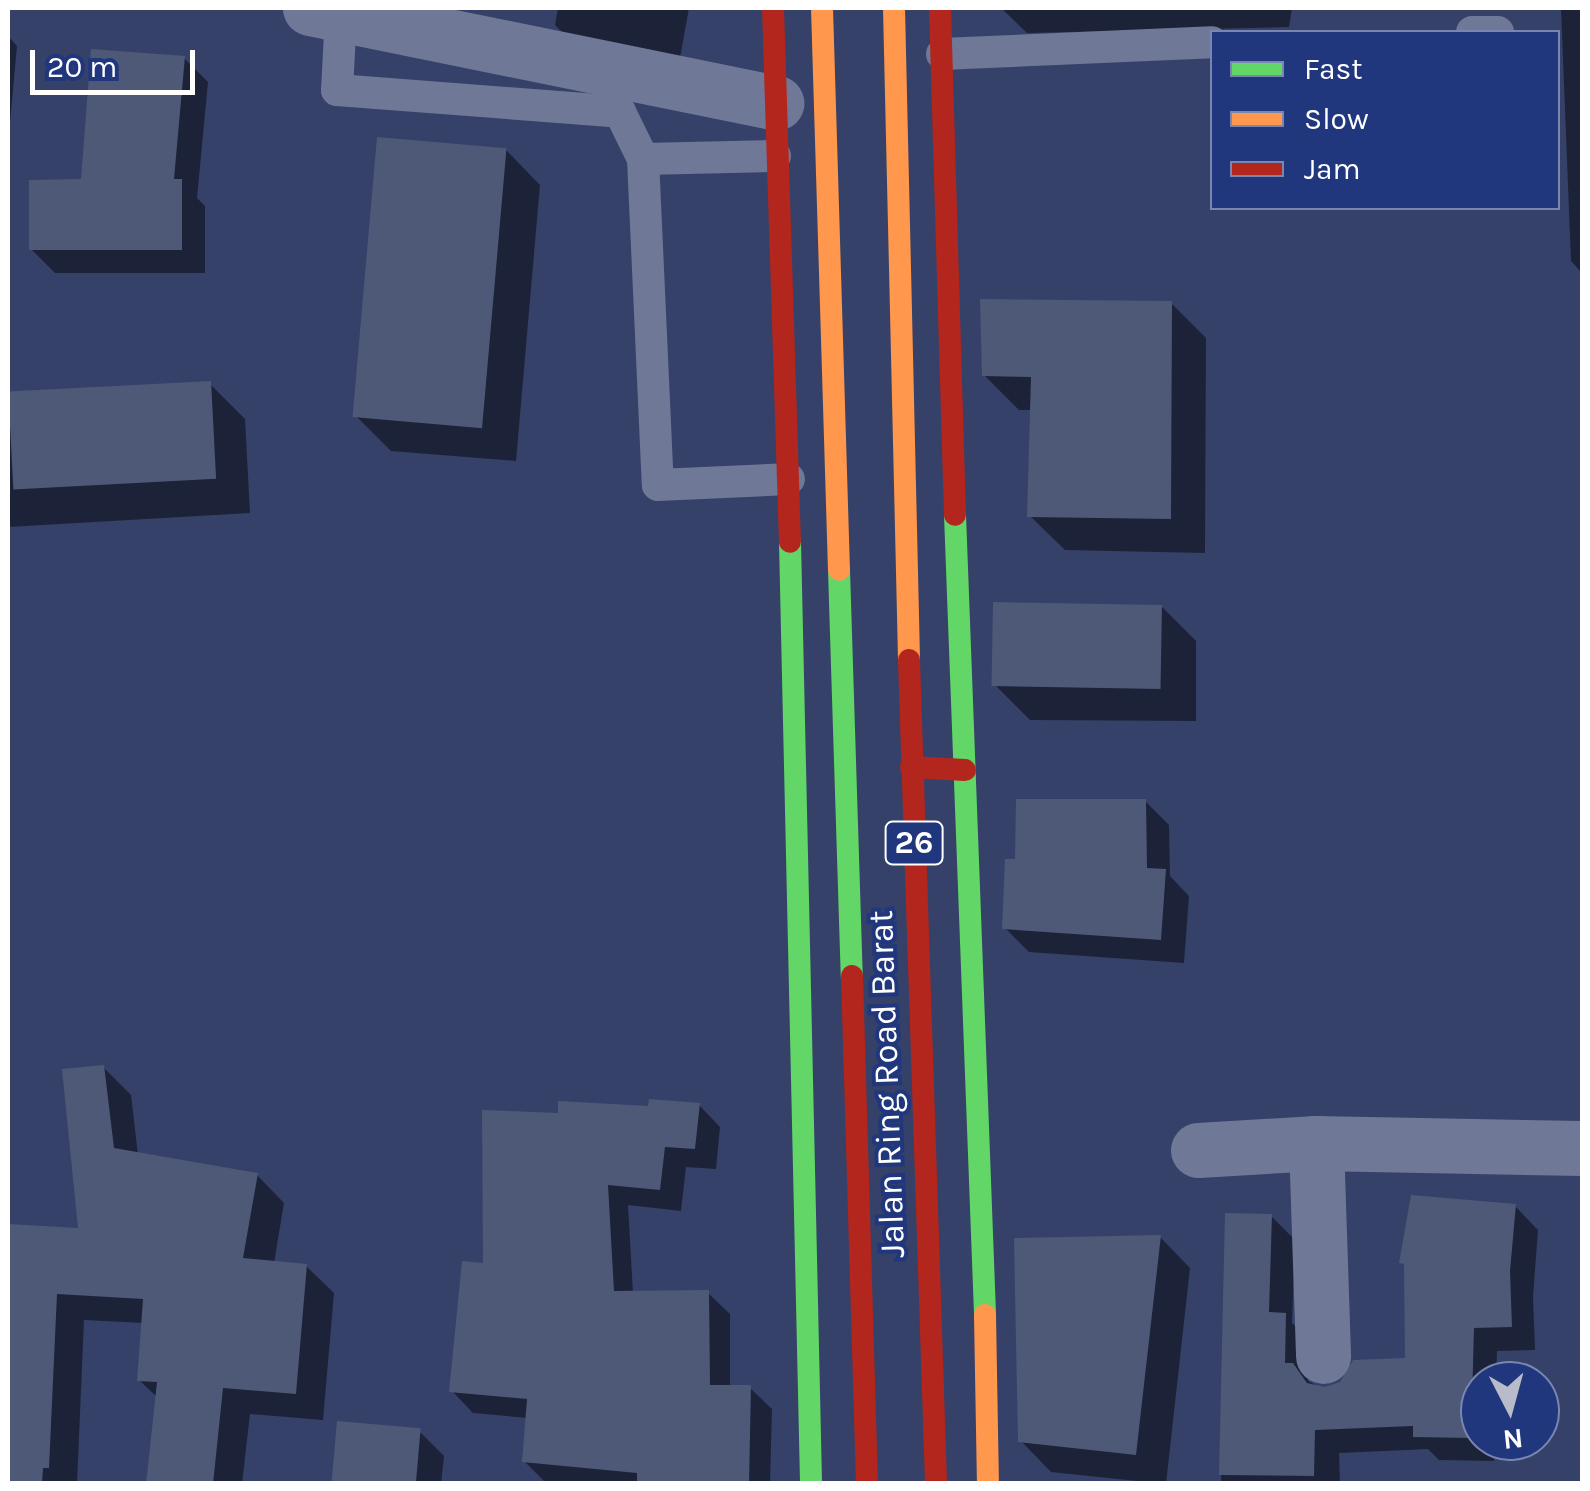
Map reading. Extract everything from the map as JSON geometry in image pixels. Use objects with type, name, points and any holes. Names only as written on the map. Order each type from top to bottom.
[{"type":"main road","points":[[772,8],[789,479],[810,1484]]},
{"type":"main road","name":"Jalan Ring Road Barat","points":[[822,8],[838,208],[867,1484]]},
{"type":"main road","name":"Jalan Ring Road Barat","points":[[894,8],[889,202],[936,1484]]},
{"type":"main road","points":[[940,8],[982,1178],[988,1484]]},
{"type":"main road","points":[[912,767],[965,770]]},
{"type":"street","points":[[325,11],[776,103]]},
{"type":"street","points":[[1316,1143],[1323,1356]]},
{"type":"street","points":[[1198,1150],[1316,1143],[1582,1148]]},
{"type":"lane","points":[[325,11],[337,90],[620,112],[643,159],[658,484],[789,479]]},
{"type":"lane","points":[[942,54],[1210,42]]},
{"type":"lane","points":[[643,159],[775,156]]},
{"type":"building","points":[[91,49],[185,56],[174,179],[182,179],[182,250],[29,250],[29,180],[81,179]]},
{"type":"building","points":[[377,137],[507,148],[482,428],[353,417]]},
{"type":"building","points":[[980,299],[1172,301],[1171,519],[1027,517],[1031,377],[982,376]]},
{"type":"building","points":[[211,381],[216,479],[13,489],[8,392]]},
{"type":"building","points":[[993,602],[1162,605],[1161,689],[992,686]]},
{"type":"building","points":[[1016,799],[1146,799],[1147,868],[1166,869],[1161,940],[1002,929],[1005,859],[1015,859]]},
{"type":"building","points":[[104,1065],[114,1148],[258,1173],[243,1258],[307,1264],[296,1394],[223,1388],[213,1484],[146,1484],[157,1382],[137,1381],[143,1299],[57,1294],[49,1468],[43,1468],[42,1484],[8,1484],[8,1224],[78,1228],[62,1069]]},
{"type":"building","points":[[649,1099],[700,1103],[695,1149],[665,1147],[660,1190],[608,1185],[614,1291],[709,1290],[710,1385],[751,1385],[749,1484],[637,1484],[637,1473],[522,1462],[527,1399],[449,1392],[462,1261],[483,1263],[482,1110],[558,1113],[558,1101],[648,1106]]},
{"type":"building","points":[[1411,1195],[1516,1204],[1510,1271],[1512,1327],[1474,1328],[1473,1361],[1460,1361],[1460,1438],[1413,1437],[1413,1426],[1315,1430],[1314,1476],[1219,1475],[1225,1213],[1272,1214],[1269,1312],[1286,1313],[1285,1363],[1293,1363],[1307,1383],[1325,1387],[1340,1382],[1353,1360],[1405,1358],[1404,1264],[1399,1263]]},
{"type":"building","points":[[1161,1235],[1136,1455],[1018,1442],[1014,1238]]},
{"type":"building","points":[[337,1421],[421,1428],[416,1484],[332,1484]]},
{"type":"traffic: fast","points":[[955,515],[985,1315]]},
{"type":"traffic: fast","points":[[790,542],[811,1484]]},
{"type":"traffic: fast","points":[[839,570],[852,976]]},
{"type":"traffic: slow","points":[[822,8],[839,570]]},
{"type":"traffic: slow","points":[[894,8],[909,660]]},
{"type":"traffic: slow","points":[[985,1315],[988,1484]]},
{"type":"traffic: jam","points":[[773,8],[790,542]]},
{"type":"traffic: jam","points":[[940,8],[955,515]]},
{"type":"traffic: jam","points":[[909,660],[936,1484]]},
{"type":"traffic: jam","points":[[911,767],[965,770]]},
{"type":"traffic: jam","points":[[852,976],[867,1484]]}]
